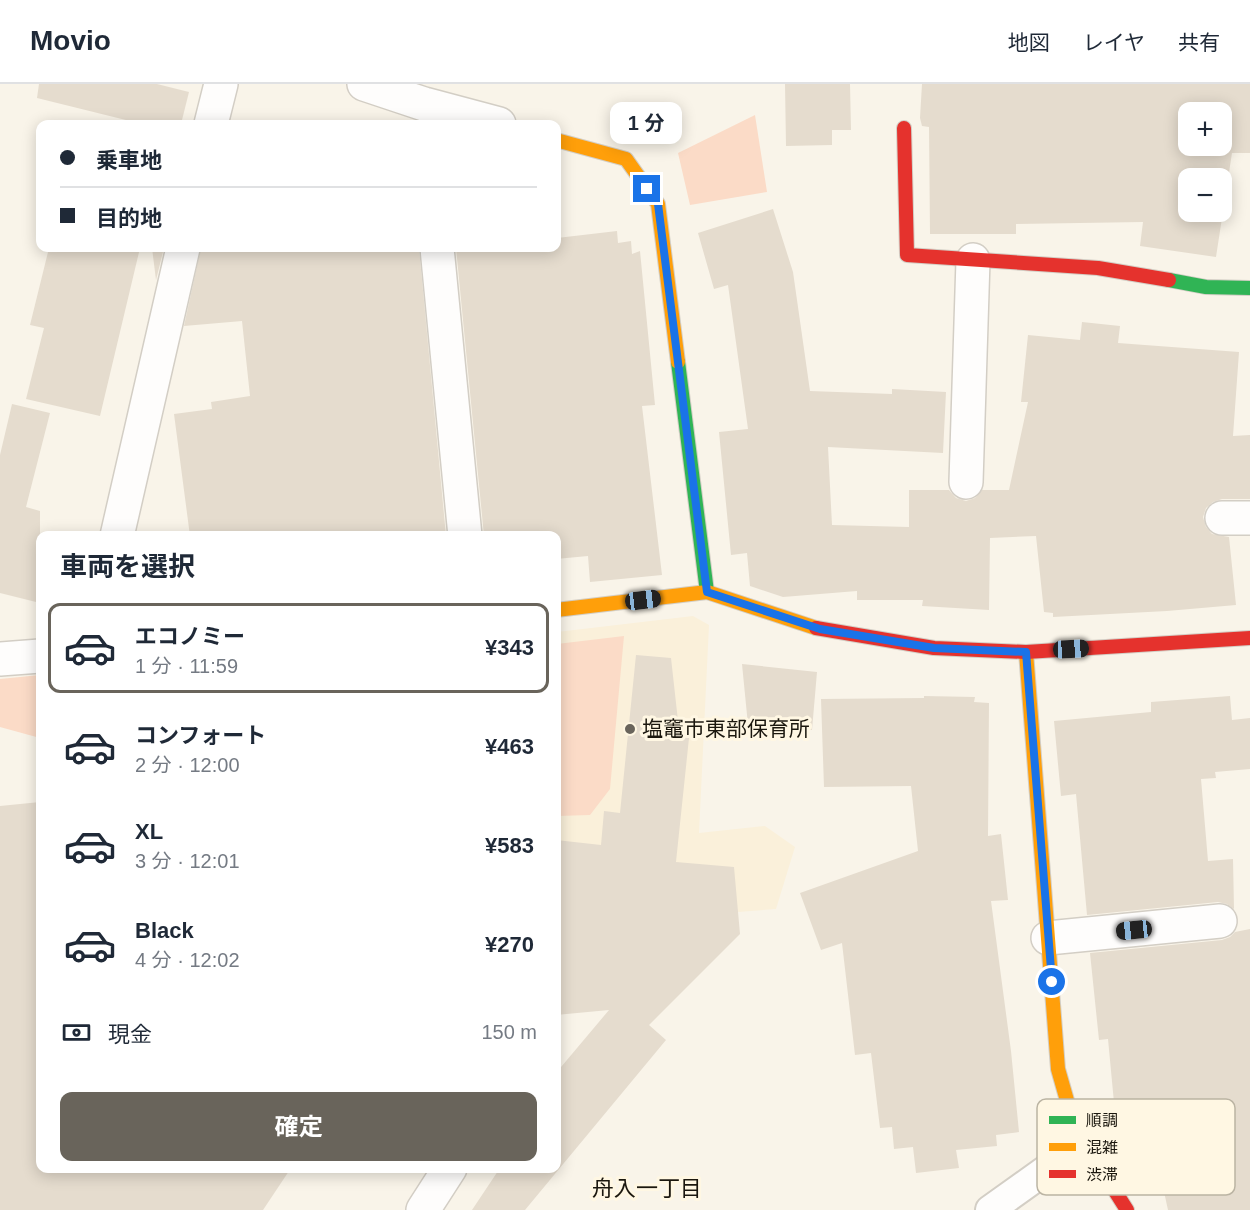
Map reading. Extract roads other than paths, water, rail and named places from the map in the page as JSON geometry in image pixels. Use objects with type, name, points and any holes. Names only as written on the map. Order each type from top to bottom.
[{"type":"street","points":[[212,120],[220,84]]},
{"type":"street","points":[[364,84],[425,114],[469,120]]},
{"type":"street","points":[[904,128],[907,255],[1098,268],[1206,287],[1250,288]]},
{"type":"street","points":[[561,141],[626,159],[658,204],[707,592]]},
{"type":"street","points":[[118,531],[182,252]]},
{"type":"street","points":[[437,252],[465,531]]},
{"type":"street","points":[[966,482],[973,260]]},
{"type":"street","points":[[561,609],[707,592],[820,629],[934,648],[1026,652],[1250,638]]},
{"type":"street","points":[[1026,652],[1058,1069],[1067,1099]]},
{"type":"street","points":[[0,659],[36,656]]},
{"type":"street","points":[[1048,938],[1220,921]]},
{"type":"street","points":[[423,1210],[447,1173]]},
{"type":"street","points":[[1118,1195],[1127,1210]]},
{"type":"lane","points":[[990,1210],[1037,1176]]},
{"type":"place","name":"塩竈市東部保育所","points":[[630,729]]},
{"type":"district","name":"舟入一丁目","points":[[647,1188]]}]
